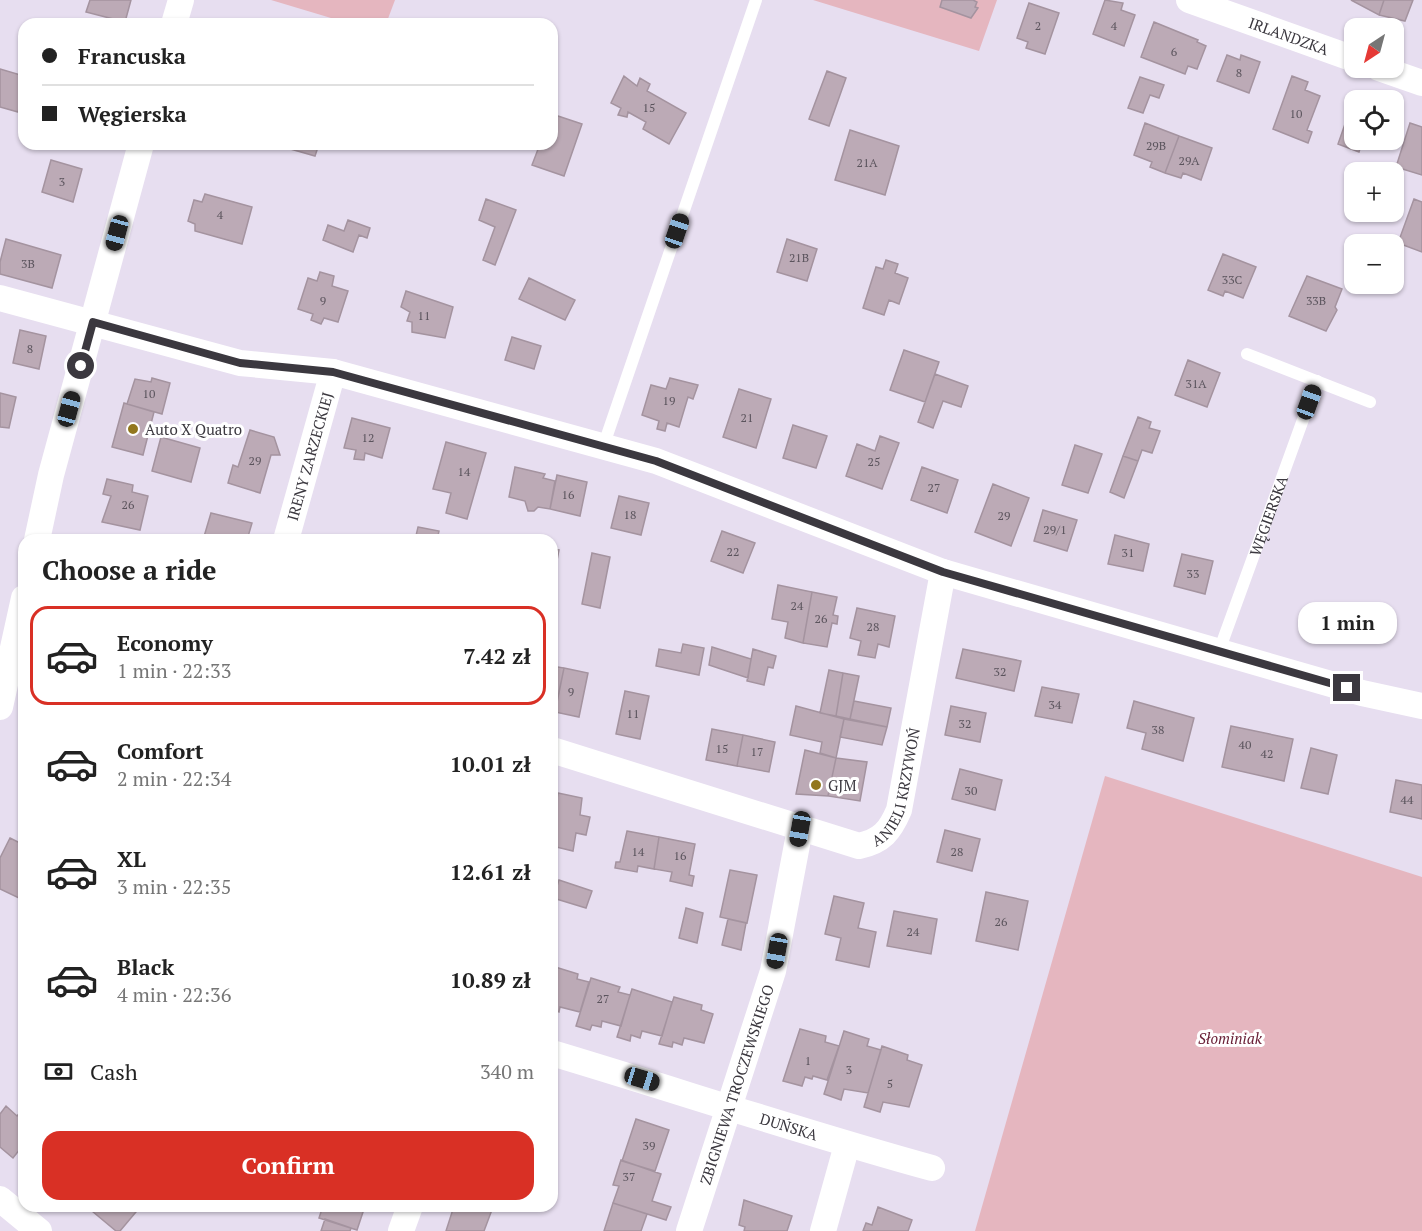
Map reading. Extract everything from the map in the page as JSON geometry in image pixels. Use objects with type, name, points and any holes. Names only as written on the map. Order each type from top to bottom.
[{"type":"street","points":[[176,18],[181,0]]},
{"type":"street","name":"IRLANDZKA","points":[[1189,0],[1344,55]]},
{"type":"street","points":[[1404,77],[1422,83]]},
{"type":"street","points":[[38,534],[51,475],[139,150]]},
{"type":"street","points":[[0,298],[240,363],[333,372],[656,461],[943,572],[1362,693],[1422,706]]},
{"type":"street","name":"IRENY ZARZECKIEJ","points":[[288,534],[333,372]]},
{"type":"street","name":"ANIELI KRZYWOŃ","points":[[558,752],[859,846],[876,842],[891,829],[899,810],[943,572]]},
{"type":"street","points":[[0,707],[18,625]]},
{"type":"street","name":"ZBIGNIEWA TROCZEWSKIEGO","points":[[689,1231],[773,971],[800,829]]},
{"type":"street","name":"DUŃSKA","points":[[558,1055],[731,1106],[847,1145],[932,1168]]},
{"type":"street","points":[[823,1231],[847,1145]]},
{"type":"street","points":[[0,1199],[23,1221]]},
{"type":"street","points":[[401,1231],[408,1212]]},
{"type":"lane","points":[[603,447],[756,0]]},
{"type":"lane","points":[[1247,354],[1370,402]]},
{"type":"lane","name":"WĘGIERSKA","points":[[1219,651],[1317,381]]},
{"type":"green space","points":[[271,0],[395,0],[388,18],[331,18]]},
{"type":"green space","points":[[813,0],[997,0],[979,51]]},
{"type":"green space","name":"Słominiak","points":[[1105,776],[1422,877],[1422,1231],[975,1231]]},
{"type":"building","points":[[90,0],[131,0],[126,18],[109,18],[86,12]]},
{"type":"building","points":[[942,0],[973,0],[977,2],[975,7],[978,8],[971,18],[940,7]]},
{"type":"building","points":[[1105,0],[1123,3],[1121,10],[1135,15],[1124,46],[1093,34]]},
{"type":"building","points":[[1351,0],[1384,0],[1379,15]]},
{"type":"building","points":[[1384,0],[1413,0],[1405,21],[1404,18],[1379,15]]},
{"type":"building","points":[[1029,3],[1059,13],[1045,54],[1026,48],[1028,42],[1017,38]]},
{"type":"building","points":[[1154,22],[1198,40],[1197,42],[1206,46],[1197,69],[1188,66],[1185,74],[1141,57]]},
{"type":"building","points":[[1227,55],[1240,60],[1241,55],[1260,62],[1249,93],[1217,81]]},
{"type":"building","points":[[0,69],[18,74],[18,112],[0,107]]},
{"type":"building","points":[[827,71],[846,78],[829,126],[809,119]]},
{"type":"building","points":[[624,76],[637,86],[640,78],[650,84],[647,91],[686,113],[669,144],[643,129],[646,122],[628,112],[627,117],[618,115],[621,108],[611,103]]},
{"type":"building","points":[[1292,76],[1308,82],[1305,90],[1320,96],[1307,130],[1312,132],[1308,143],[1273,129]]},
{"type":"building","points":[[1140,77],[1164,85],[1159,98],[1150,95],[1143,113],[1128,108]]},
{"type":"building","points":[[558,116],[582,124],[564,176],[532,165],[538,150],[558,150]]},
{"type":"building","points":[[1145,123],[1179,136],[1165,173],[1150,167],[1152,162],[1134,155]]},
{"type":"building","points":[[1410,123],[1422,127],[1422,175],[1404,169],[1404,162],[1398,162],[1401,150],[1404,150]]},
{"type":"building","points":[[1344,127],[1344,146],[1338,144]]},
{"type":"building","points":[[850,130],[899,146],[885,195],[835,180]]},
{"type":"building","points":[[1179,136],[1212,148],[1201,180],[1183,173],[1181,178],[1165,173]]},
{"type":"building","points":[[294,150],[317,150],[315,156]]},
{"type":"building","points":[[51,160],[82,169],[73,202],[42,192]]},
{"type":"building","points":[[205,194],[252,207],[242,244],[195,231],[195,224],[188,221],[194,200],[202,202]]},
{"type":"building","points":[[486,199],[516,210],[495,265],[483,260],[495,227],[479,220]]},
{"type":"building","points":[[1414,199],[1422,202],[1422,252],[1404,245],[1404,234],[1401,234]]},
{"type":"building","points":[[348,220],[370,228],[367,238],[359,235],[353,252],[323,240],[328,225],[344,231]]},
{"type":"building","points":[[6,239],[61,255],[52,288],[0,274],[0,262]]},
{"type":"building","points":[[787,239],[817,249],[807,281],[777,272]]},
{"type":"building","points":[[1223,254],[1256,267],[1243,298],[1225,291],[1223,296],[1208,290]]},
{"type":"building","points":[[886,260],[898,264],[895,273],[908,278],[899,304],[889,300],[884,315],[863,308],[876,267],[883,269]]},
{"type":"building","points":[[320,272],[334,276],[332,286],[348,291],[338,322],[324,318],[321,324],[311,320],[313,314],[298,309],[308,278],[317,281]]},
{"type":"building","points":[[1307,276],[1342,289],[1335,307],[1337,310],[1326,331],[1289,316]]},
{"type":"building","points":[[529,278],[575,300],[565,320],[519,299]]},
{"type":"building","points":[[406,291],[453,307],[445,338],[412,332],[412,322],[407,321],[410,312],[401,307]]},
{"type":"building","points":[[20,330],[46,336],[39,369],[13,363]]},
{"type":"building","points":[[512,337],[541,346],[534,369],[505,360]]},
{"type":"building","points":[[904,350],[939,362],[925,402],[890,390]]},
{"type":"building","points":[[1188,360],[1220,373],[1207,407],[1175,395]]},
{"type":"building","points":[[935,374],[968,386],[961,407],[943,401],[933,428],[918,422]]},
{"type":"building","points":[[152,378],[170,383],[162,414],[127,404],[135,379],[151,382]]},
{"type":"building","points":[[670,378],[698,385],[693,399],[688,397],[679,427],[667,423],[665,431],[657,429],[659,421],[642,415],[651,385],[666,389]]},
{"type":"building","points":[[739,389],[771,399],[756,448],[723,437]]},
{"type":"building","points":[[0,393],[16,397],[9,428],[0,427]]},
{"type":"building","name":"Auto X Quatro","points":[[124,403],[154,412],[143,455],[112,447]]},
{"type":"building","points":[[1138,417],[1151,422],[1149,428],[1160,431],[1152,453],[1142,450],[1138,461],[1123,456]]},
{"type":"building","points":[[352,418],[390,428],[382,458],[365,453],[364,460],[354,459],[356,450],[344,448]]},
{"type":"building","points":[[793,425],[827,436],[816,468],[783,458]]},
{"type":"building","points":[[250,430],[274,437],[280,455],[271,455],[260,493],[228,483],[233,465],[238,467]]},
{"type":"building","points":[[880,436],[899,443],[882,489],[846,476],[857,444],[875,451]]},
{"type":"building","points":[[161,437],[200,448],[191,482],[152,471]]},
{"type":"building","points":[[446,442],[486,453],[467,519],[446,513],[451,493],[433,489]]},
{"type":"building","points":[[1075,445],[1102,454],[1088,493],[1062,485]]},
{"type":"building","points":[[1123,456],[1138,461],[1124,498],[1110,492]]},
{"type":"building","points":[[515,467],[545,474],[543,478],[555,481],[550,509],[538,507],[534,511],[528,511],[525,501],[509,497]]},
{"type":"building","points":[[922,467],[958,480],[947,513],[911,500]]},
{"type":"building","points":[[557,475],[587,482],[580,516],[550,509]]},
{"type":"building","points":[[107,479],[133,485],[132,492],[148,496],[140,530],[102,522],[111,496],[103,494]]},
{"type":"building","points":[[993,484],[1029,498],[1011,546],[975,532]]},
{"type":"building","points":[[619,496],[649,503],[641,535],[611,528]]},
{"type":"building","points":[[1043,510],[1077,520],[1067,551],[1034,541]]},
{"type":"building","points":[[211,513],[252,523],[249,534],[205,534]]},
{"type":"building","points":[[418,527],[439,531],[438,534],[416,534]]},
{"type":"building","points":[[722,531],[755,543],[743,573],[711,561]]},
{"type":"building","points":[[1115,535],[1149,544],[1143,571],[1108,564]]},
{"type":"building","points":[[592,553],[610,557],[600,608],[582,604]]},
{"type":"building","points":[[1182,554],[1213,561],[1205,594],[1174,586]]},
{"type":"building","points":[[778,585],[812,592],[803,643],[785,638],[788,622],[772,619]]},
{"type":"building","points":[[812,592],[837,597],[833,615],[838,616],[837,624],[832,623],[827,647],[803,643]]},
{"type":"building","points":[[857,608],[895,616],[889,647],[878,644],[875,658],[858,655],[861,641],[850,638]]},
{"type":"building","points":[[683,644],[704,648],[699,675],[656,666],[659,649],[681,653]]},
{"type":"building","points":[[712,647],[751,659],[748,678],[709,665]]},
{"type":"building","points":[[753,649],[776,656],[773,668],[768,667],[764,685],[747,681]]},
{"type":"building","points":[[963,649],[1021,661],[1014,691],[956,678]]},
{"type":"building","points":[[558,667],[564,668],[558,697]]},
{"type":"building","points":[[564,668],[588,673],[579,717],[558,713],[558,697]]},
{"type":"building","points":[[829,670],[843,673],[836,716],[820,713]]},
{"type":"building","points":[[843,673],[859,676],[850,719],[836,716]]},
{"type":"building","points":[[1042,687],[1079,694],[1072,723],[1035,716]]},
{"type":"building","points":[[625,691],[649,696],[640,739],[616,734]]},
{"type":"building","points":[[854,701],[891,708],[887,727],[850,719]]},
{"type":"building","points":[[1134,701],[1194,718],[1183,761],[1142,749],[1146,733],[1127,728]]},
{"type":"building","points":[[796,706],[844,719],[836,758],[820,753],[822,742],[790,735]]},
{"type":"building","points":[[951,706],[986,713],[980,742],[945,735]]},
{"type":"building","points":[[844,719],[887,727],[882,745],[840,737]]},
{"type":"building","points":[[1231,726],[1293,739],[1284,781],[1222,767]]},
{"type":"building","points":[[712,729],[743,735],[737,766],[706,760]]},
{"type":"building","points":[[743,735],[775,742],[769,772],[737,766]]},
{"type":"building","points":[[1311,748],[1337,755],[1328,794],[1301,788]]},
{"type":"building","points":[[805,750],[836,758],[828,796],[796,794]]},
{"type":"building","points":[[836,758],[867,762],[860,801],[828,796]]},
{"type":"building","points":[[960,769],[1002,780],[995,810],[952,799]]},
{"type":"building","points":[[1396,780],[1422,785],[1422,819],[1390,812]]},
{"type":"building","points":[[558,793],[582,798],[580,815],[590,817],[586,835],[576,833],[573,851],[558,847]]},
{"type":"building","points":[[945,830],[980,839],[972,871],[937,862]]},
{"type":"building","points":[[627,831],[659,837],[654,869],[638,866],[637,872],[615,868],[616,862],[620,862]]},
{"type":"building","points":[[659,837],[695,844],[689,875],[694,876],[692,886],[670,881],[672,872],[654,869]]},
{"type":"building","points":[[10,838],[18,842],[18,898],[0,889],[0,858]]},
{"type":"building","points":[[730,870],[757,875],[747,923],[720,917]]},
{"type":"building","points":[[559,880],[592,891],[586,908],[558,900]]},
{"type":"building","points":[[986,892],[1028,901],[1018,950],[976,941]]},
{"type":"building","points":[[834,896],[864,903],[858,928],[876,932],[869,967],[836,960],[841,938],[825,934]]},
{"type":"building","points":[[686,908],[703,913],[697,943],[679,938]]},
{"type":"building","points":[[894,911],[937,919],[931,954],[887,946]]},
{"type":"building","points":[[728,919],[746,923],[741,950],[722,945]]},
{"type":"building","points":[[558,968],[578,974],[577,979],[589,982],[580,1012],[560,1007],[559,1012]]},
{"type":"building","points":[[591,978],[620,987],[618,992],[630,995],[621,1026],[602,1021],[601,1027],[592,1025],[590,1030],[576,1026]]},
{"type":"building","points":[[632,989],[672,1002],[662,1036],[642,1031],[640,1038],[631,1035],[630,1041],[617,1037]]},
{"type":"building","points":[[674,997],[702,1005],[701,1010],[713,1014],[704,1043],[684,1038],[682,1045],[673,1042],[672,1047],[659,1044]]},
{"type":"building","points":[[800,1029],[826,1036],[825,1042],[839,1046],[827,1080],[813,1076],[812,1079],[805,1077],[802,1086],[783,1081]]},
{"type":"building","points":[[844,1031],[869,1039],[867,1046],[881,1050],[868,1093],[844,1089],[841,1100],[824,1094]]},
{"type":"building","points":[[882,1046],[908,1055],[907,1060],[922,1065],[909,1107],[883,1102],[880,1112],[864,1107]]},
{"type":"building","points":[[6,1106],[18,1115],[18,1152],[13,1158],[0,1147],[0,1114]]},
{"type":"building","points":[[636,1119],[669,1130],[655,1171],[622,1161]]},
{"type":"building","points":[[621,1160],[661,1174],[652,1201],[671,1207],[666,1220],[613,1203],[619,1186],[613,1185]]},
{"type":"building","points":[[744,1200],[792,1216],[787,1231],[744,1231],[745,1227],[739,1225]]},
{"type":"building","points":[[613,1203],[647,1214],[641,1231],[604,1231]]},
{"type":"building","points":[[878,1207],[912,1220],[908,1231],[863,1231],[866,1223],[872,1225]]},
{"type":"building","points":[[93,1212],[136,1212],[120,1231],[116,1231]]},
{"type":"building","points":[[321,1212],[363,1212],[357,1230],[319,1218]]},
{"type":"building","points":[[452,1212],[491,1212],[484,1231],[446,1231]]},
{"type":"building","points":[[325,1219],[351,1228],[350,1231],[321,1231]]},
{"type":"place","name":"Auto X Quatro","points":[[133,429]]},
{"type":"place","name":"GJM","points":[[816,785]]},
{"type":"route","points":[[81,366],[93,322],[240,363],[333,372],[656,461],[943,572],[1347,688]]}]
